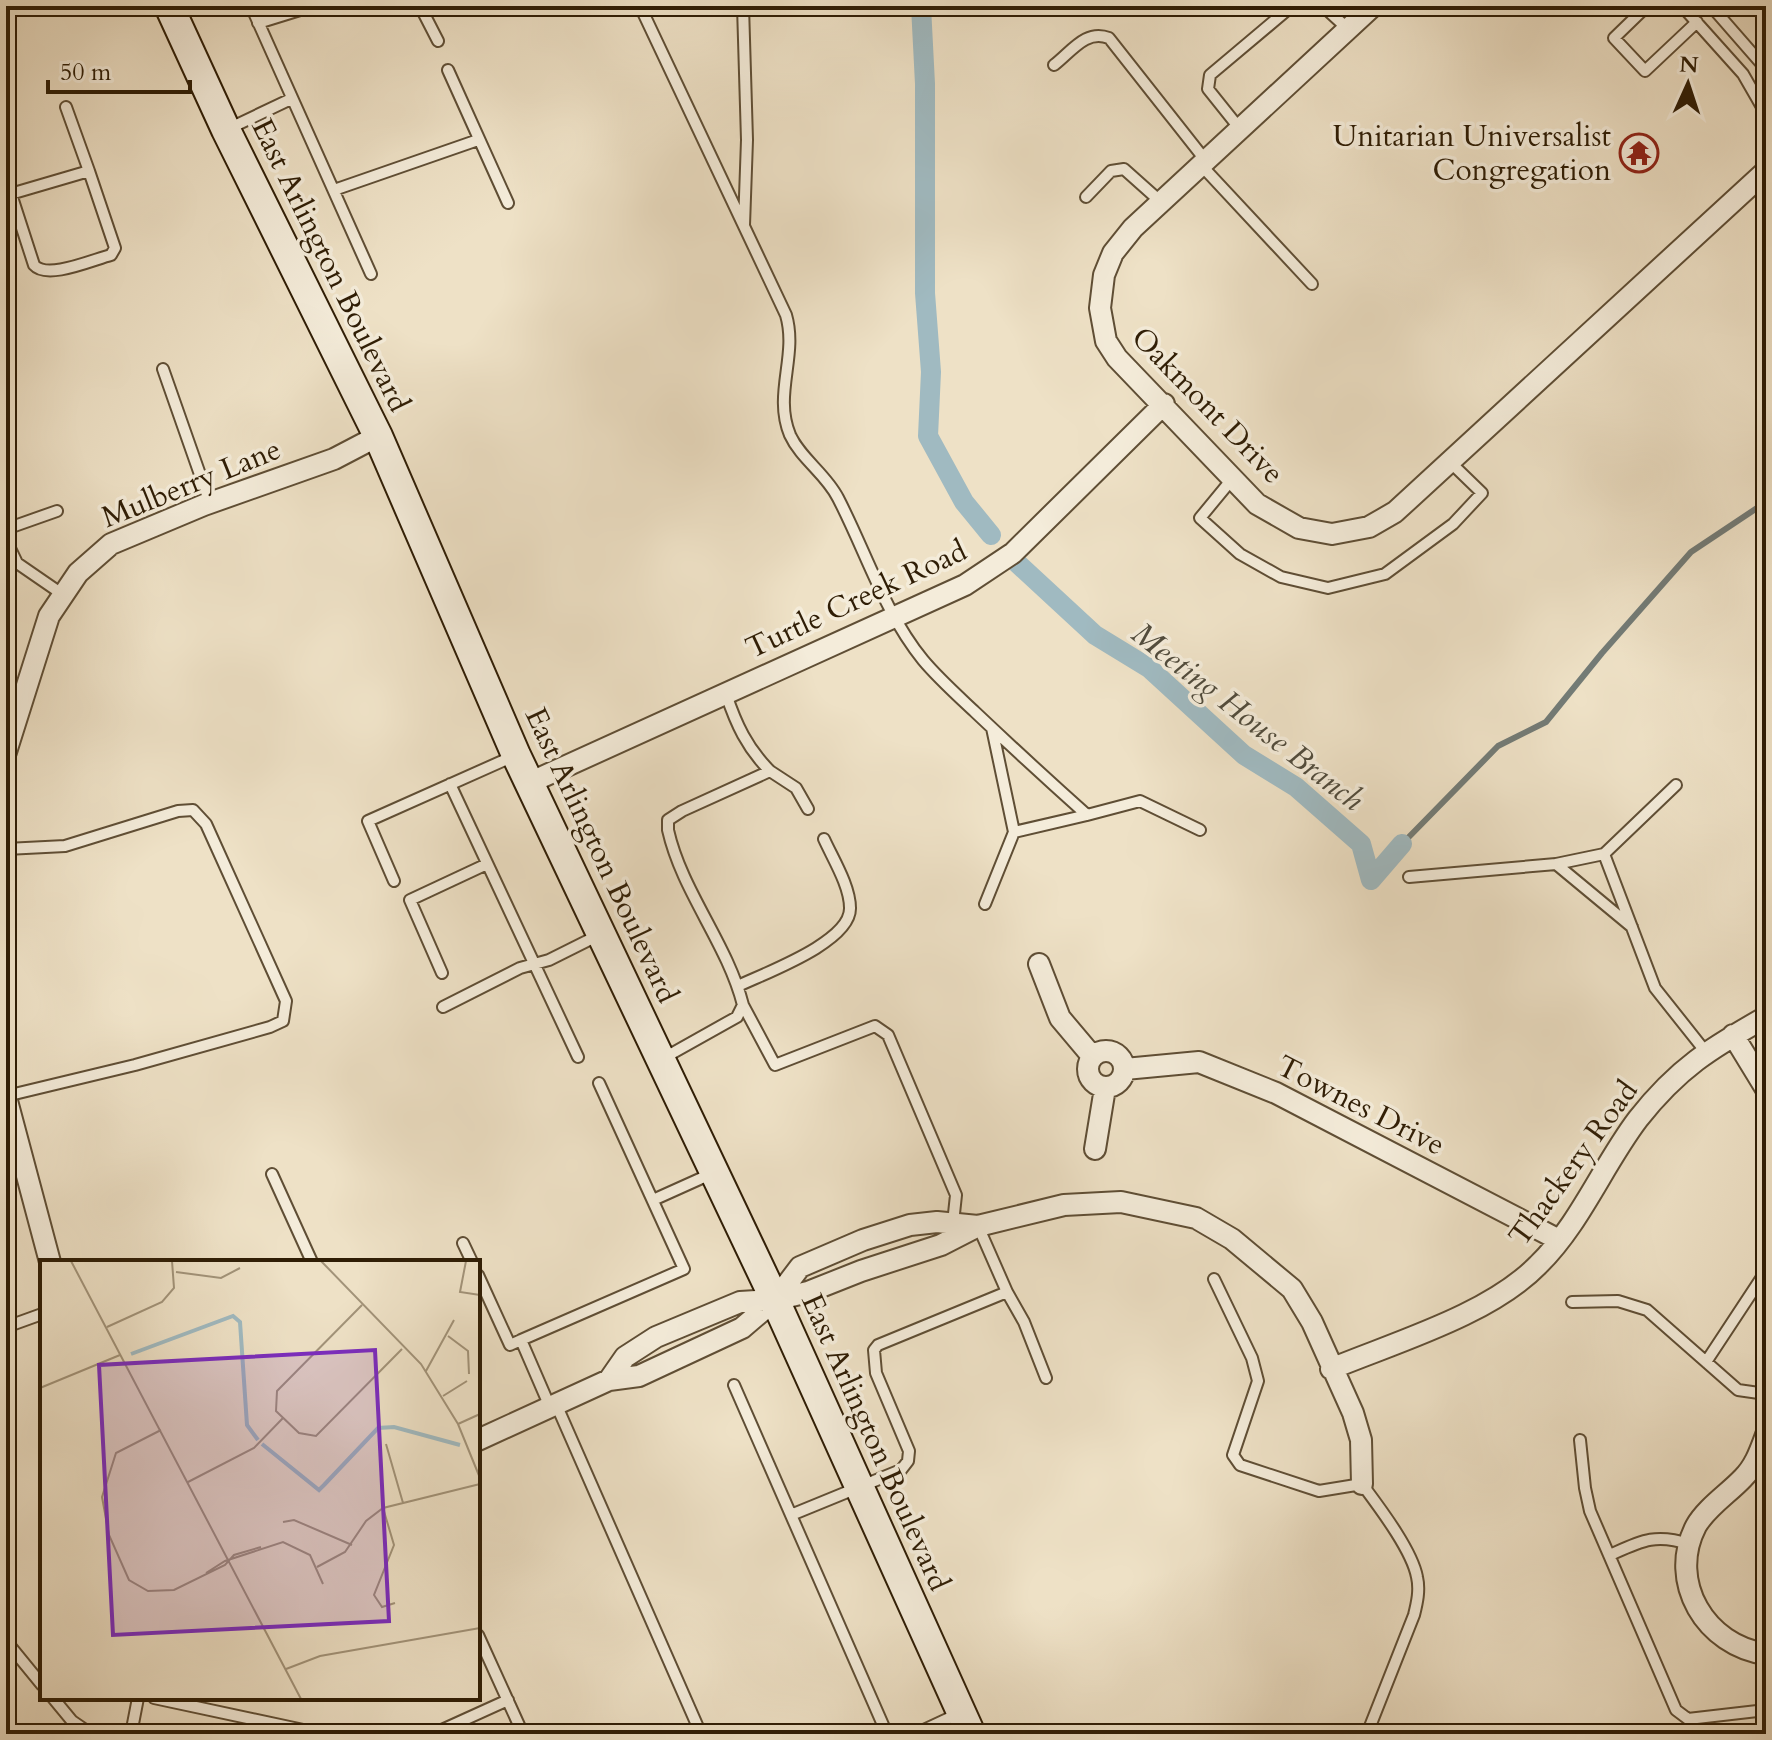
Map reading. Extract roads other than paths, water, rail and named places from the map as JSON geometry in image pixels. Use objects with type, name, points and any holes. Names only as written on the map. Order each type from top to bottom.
[{"type":"main road","name":"East Arlington Boulevard","points":[[169,6],[226,130],[378,436],[516,755],[775,1300],[966,1723]]},
{"type":"street","name":"Oakmont Drive","points":[[1373,6],[1133,228],[1113,253],[1104,275],[1100,308],[1106,341],[1111,350],[1257,504],[1299,528],[1332,534],[1369,527],[1395,512],[1766,171]]},
{"type":"street","name":"Turtle Creek Road","points":[[529,783],[965,585],[1013,553],[1164,404]]},
{"type":"street","name":"Mulberry Lane","points":[[6,752],[12,709],[49,616],[78,573],[111,544],[210,503],[334,459],[378,436]]},
{"type":"street","points":[[1039,964],[1060,1018],[1092,1056]]},
{"type":"street","name":"Thackery Road","points":[[1331,1369],[1470,1312],[1516,1284],[1539,1265],[1559,1240],[1637,1120],[1684,1069],[1705,1051],[1766,1017]]},
{"type":"street","points":[[1733,1035],[1766,1089]]},
{"type":"street","points":[[1106,1050],[1119,1056],[1125,1069],[1119,1083],[1105,1088],[1092,1082],[1086,1069],[1092,1056],[1106,1050]]},
{"type":"street","name":"Townes Drive","points":[[1125,1069],[1199,1062],[1276,1093],[1559,1240]]},
{"type":"street","points":[[1095,1149],[1105,1088]]},
{"type":"street","points":[[6,1097],[49,1260]]},
{"type":"street","points":[[609,1380],[625,1357],[656,1337],[740,1302],[775,1300],[808,1292],[941,1245],[978,1226],[1064,1205],[1121,1202],[1196,1218],[1232,1239],[1292,1289],[1312,1322],[1353,1413],[1361,1440],[1362,1484]]},
{"type":"street","points":[[480,1439],[609,1380],[639,1376],[742,1328],[775,1300],[800,1267],[863,1240],[910,1225],[937,1222],[978,1226]]},
{"type":"street","points":[[1766,1435],[1758,1457],[1745,1476],[1697,1523],[1689,1544],[1686,1569],[1699,1614],[1715,1632],[1735,1647],[1766,1654]]},
{"type":"lane","points":[[251,6],[371,274]]},
{"type":"lane","points":[[258,23],[313,6]]},
{"type":"lane","points":[[420,6],[438,41]]},
{"type":"lane","points":[[640,6],[786,315],[791,333],[783,409],[791,436],[836,494],[894,617],[923,659],[992,728],[1087,815]]},
{"type":"lane","points":[[743,6],[747,140],[744,227]]},
{"type":"lane","points":[[1240,129],[1208,89],[1210,75],[1292,6]]},
{"type":"lane","points":[[1323,6],[1348,29]]},
{"type":"lane","points":[[1647,6],[1614,38],[1645,71],[1697,22]]},
{"type":"lane","points":[[1682,6],[1743,74],[1766,114]]},
{"type":"lane","points":[[1711,6],[1766,69]]},
{"type":"lane","points":[[1054,65],[1090,35],[1109,38],[1203,163],[1312,284]]},
{"type":"lane","points":[[448,70],[508,203]]},
{"type":"lane","points":[[226,130],[291,99]]},
{"type":"lane","points":[[66,107],[89,171],[115,248],[111,255],[50,272],[39,270],[34,265],[8,194],[89,171]]},
{"type":"lane","points":[[334,190],[478,140]]},
{"type":"lane","points":[[1086,197],[1111,171],[1124,169],[1161,202]]},
{"type":"lane","points":[[163,369],[210,503]]},
{"type":"lane","points":[[1233,478],[1200,518],[1240,554],[1281,577],[1328,588],[1385,574],[1453,524],[1482,493],[1450,462]]},
{"type":"lane","points":[[6,529],[57,511]]},
{"type":"lane","points":[[6,540],[17,563],[62,594]]},
{"type":"lane","points":[[726,694],[738,729],[756,757],[770,771],[796,788],[808,809]]},
{"type":"lane","points":[[985,904],[1014,832],[992,728]]},
{"type":"lane","points":[[394,881],[368,821],[516,755]]},
{"type":"lane","points":[[770,771],[668,820],[671,843],[738,986],[743,1005],[775,1065],[875,1026],[888,1035],[956,1195],[953,1223]]},
{"type":"lane","points":[[450,784],[578,1057]]},
{"type":"lane","points":[[1409,877],[1556,864],[1604,854],[1676,785]]},
{"type":"lane","points":[[1014,832],[1140,801],[1200,830]]},
{"type":"lane","points":[[6,849],[65,846],[178,811],[193,810],[206,824],[286,1001],[283,1021],[270,1027],[6,1097]]},
{"type":"lane","points":[[738,986],[833,939],[845,926],[851,910],[847,893],[824,839]]},
{"type":"lane","points":[[1604,854],[1655,988],[1705,1051]]},
{"type":"lane","points":[[442,973],[410,900],[487,864]]},
{"type":"lane","points":[[1556,864],[1632,927]]},
{"type":"lane","points":[[443,1007],[520,968],[536,964],[601,934]]},
{"type":"lane","points":[[661,1060],[737,1017],[743,1005]]},
{"type":"lane","points":[[480,1279],[510,1345],[684,1269],[599,1083]]},
{"type":"lane","points":[[653,1200],[714,1172]]},
{"type":"lane","points":[[272,1174],[311,1260]]},
{"type":"lane","points":[[978,1226],[1024,1322],[1046,1378]]},
{"type":"lane","points":[[463,1243],[471,1260]]},
{"type":"lane","points":[[1706,1362],[1766,1271]]},
{"type":"lane","points":[[1214,1279],[1252,1358],[1258,1381],[1233,1455],[1240,1465],[1319,1491],[1362,1484],[1391,1523],[1417,1575],[1418,1595],[1414,1615],[1367,1734]]},
{"type":"lane","points":[[791,1515],[901,1470],[908,1461],[909,1451],[876,1373],[874,1350],[878,1345],[1007,1292]]},
{"type":"lane","points":[[1572,1302],[1618,1301],[1647,1310],[1738,1390],[1766,1394]]},
{"type":"lane","points":[[6,1327],[40,1315]]},
{"type":"lane","points":[[521,1340],[701,1734]]},
{"type":"lane","points":[[734,1385],[887,1734]]},
{"type":"lane","points":[[1580,1440],[1590,1511],[1676,1710],[1688,1719],[1766,1710]]},
{"type":"lane","points":[[1610,1555],[1645,1540],[1667,1537],[1689,1544]]},
{"type":"lane","points":[[480,1639],[523,1734]]},
{"type":"lane","points":[[6,1641],[40,1683]]},
{"type":"lane","points":[[55,1700],[72,1721],[91,1734]]},
{"type":"lane","points":[[131,1734],[138,1700]]},
{"type":"lane","points":[[163,1700],[322,1734]]},
{"type":"lane","points":[[433,1734],[508,1700]]},
{"type":"lane","points":[[915,1734],[966,1723]]},
{"type":"waterway","name":"Meeting House Branch","points":[[921,6],[925,84],[925,293],[931,372],[928,436],[964,502],[991,535]]},
{"type":"waterway","name":"Meeting House Branch","points":[[1402,844],[1498,746],[1546,722],[1691,552],[1766,502]]},
{"type":"waterway","name":"Meeting House Branch","points":[[1016,562],[1095,635],[1149,668],[1244,755],[1296,787],[1361,844],[1371,880],[1402,844]]},
{"type":"place","name":"Unitarian Universalist Congregation","points":[[1639,153]]}]
